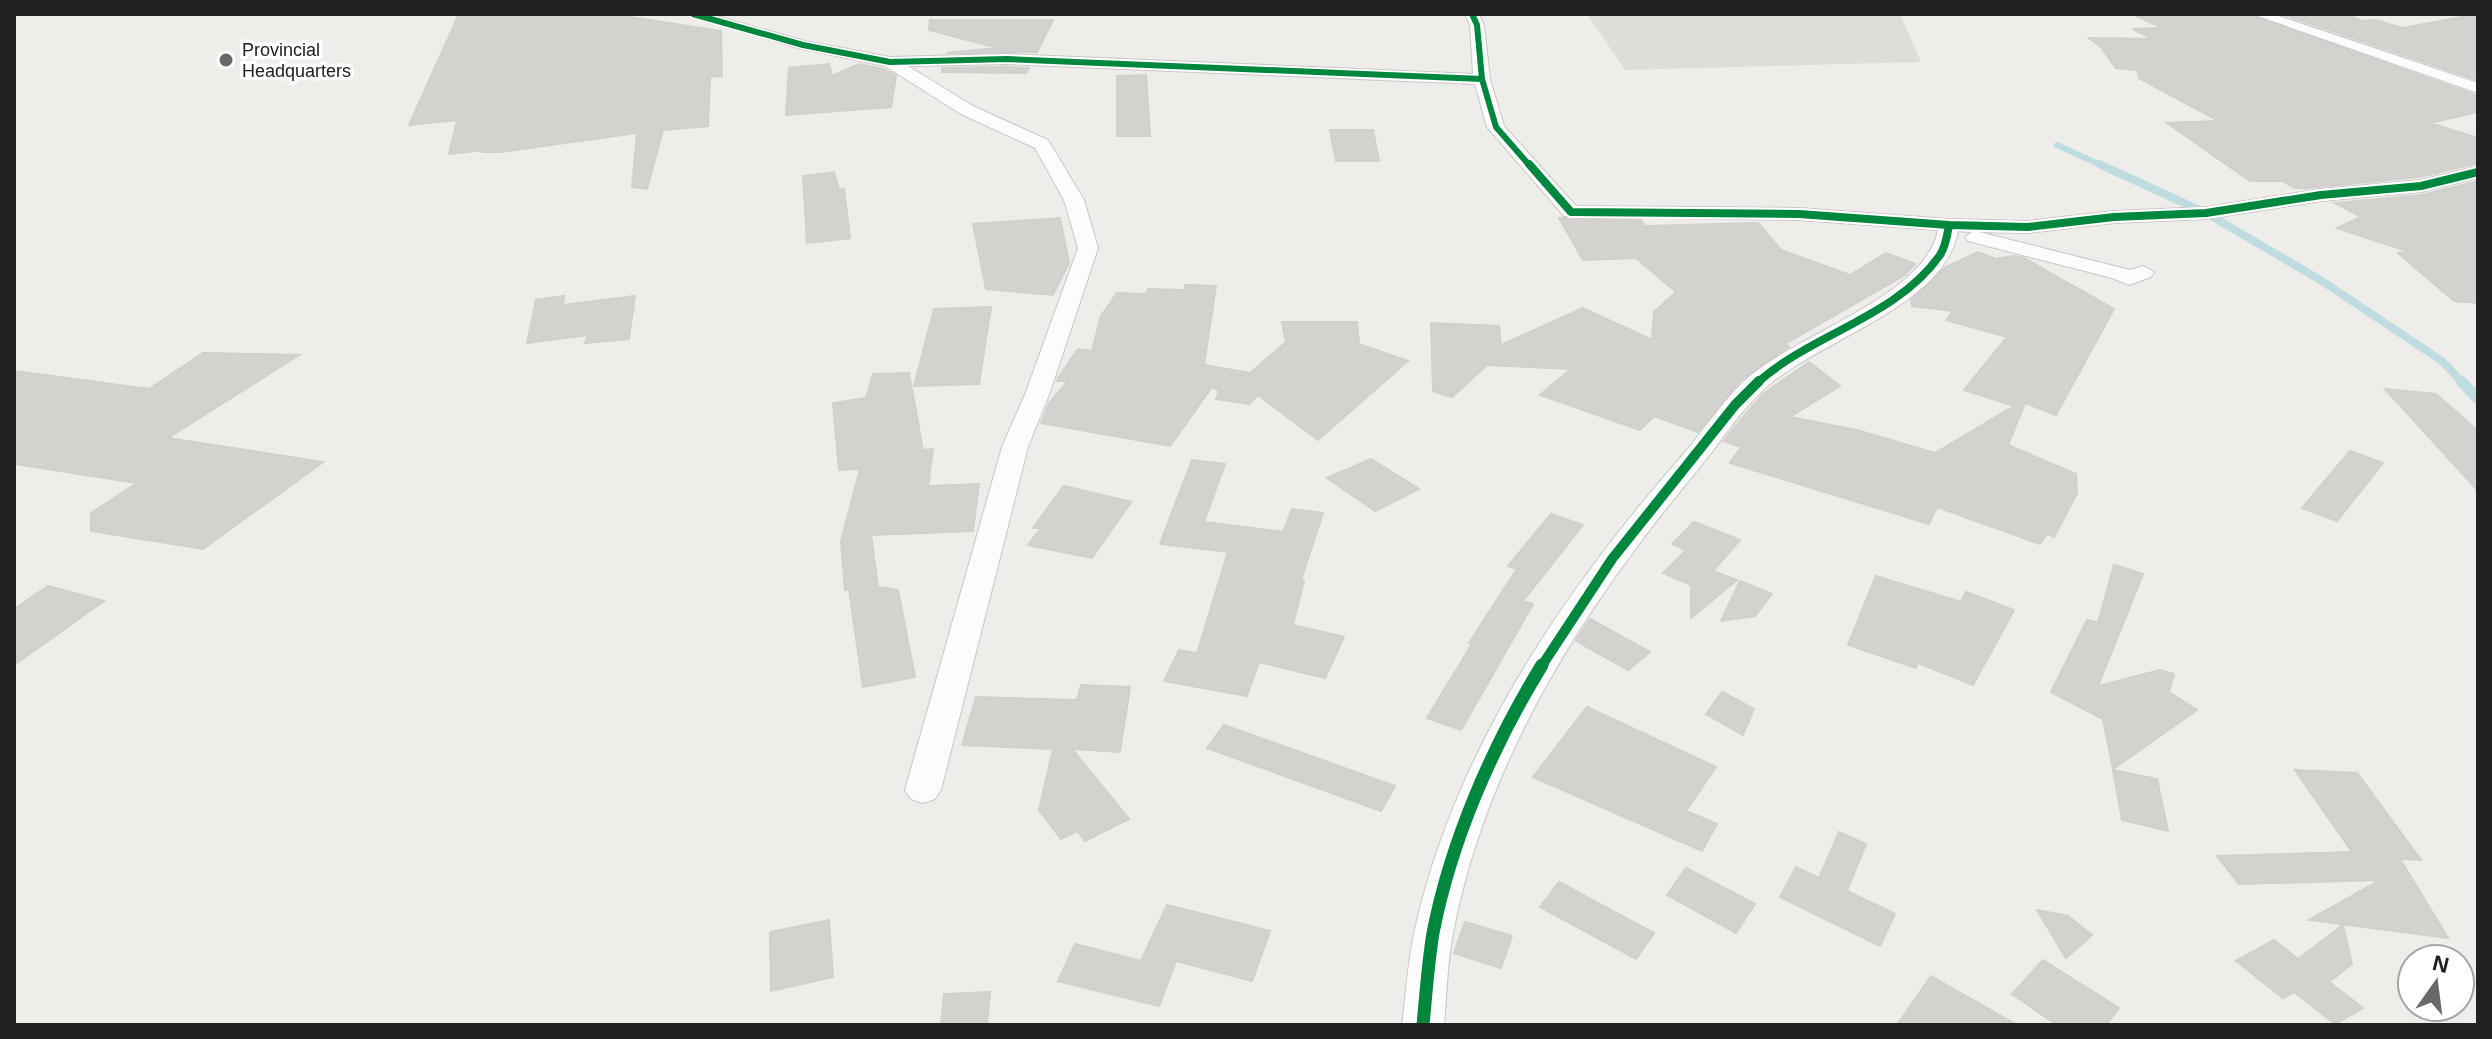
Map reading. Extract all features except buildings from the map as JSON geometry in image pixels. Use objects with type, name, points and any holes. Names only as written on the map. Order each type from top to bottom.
[{"type":"street","points":[[693,14],[803,45],[890,62],[1007,59],[1482,79]]},
{"type":"street","points":[[1472,14],[1477,25],[1482,79],[1496,127],[1571,212],[1799,214],[2028,227],[2114,217],[2206,213],[2321,195],[2421,186],[2478,172]]},
{"type":"street","points":[[2259,14],[2478,88]]},
{"type":"street","points":[[890,62],[967,110],[1042,144],[1074,200],[1088,248],[1038,392],[1015,447],[923,790]]},
{"type":"street","points":[[1954,225],[1969,235],[2120,273],[2129,279],[2143,272]]},
{"type":"street","points":[[1423,1025],[1436,919],[1464,829],[1518,703],[1541,664],[1663,493],[1714,436],[1744,396],[1761,378],[1866,313],[1927,270],[1943,251],[1954,225]]},
{"type":"shaded area","points":[[1587,14],[1900,14],[1921,62],[1625,70]]},
{"type":"waterway","points":[[2057,145],[2103,166]]},
{"type":"waterway","points":[[2099,164],[2206,213],[2322,281],[2442,361],[2463,383]]},
{"type":"waterway","points":[[2461,381],[2478,399]]},
{"type":"cycle path","points":[[693,14],[803,45],[890,62],[1007,59],[1482,79],[1477,25],[1472,14]]},
{"type":"cycle path","points":[[1482,79],[1496,127],[1571,212],[1799,214],[1949,225],[2028,227],[2114,217],[2206,213],[2321,195],[2421,186],[2478,172]]},
{"type":"cycle path","points":[[1423,1025],[1434,930],[1456,853],[1479,791],[1507,730],[1538,671],[1574,614],[1612,559],[1753,386],[1783,363],[1905,290],[1941,254],[1949,225]]},
{"type":"place","name":"Provincial Headquarters","points":[[226,60]]}]
